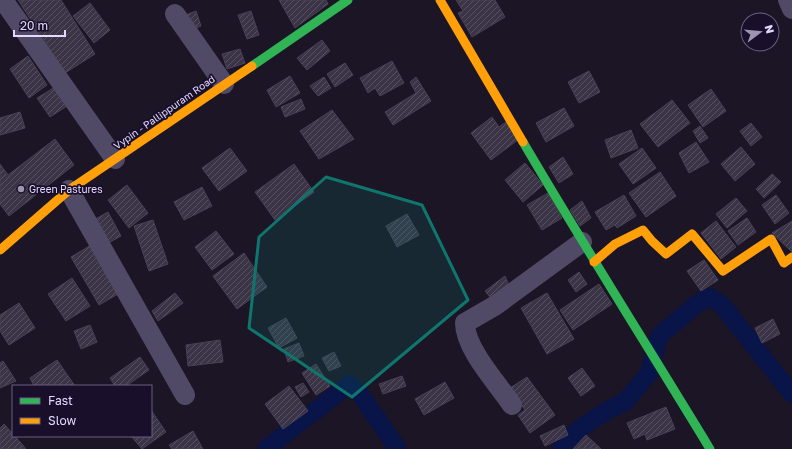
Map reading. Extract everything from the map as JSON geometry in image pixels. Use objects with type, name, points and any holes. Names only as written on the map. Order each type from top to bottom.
[{"type":"street","points":[[3,0],[115,159]]},
{"type":"street","name":"Vypin - Pallippuram Road","points":[[0,250],[69,190],[348,0]]},
{"type":"street","points":[[440,0],[594,262],[710,449]]},
{"type":"street","points":[[788,0],[792,9]]},
{"type":"street","points":[[175,14],[224,84]]},
{"type":"street","points":[[69,190],[185,395]]},
{"type":"street","points":[[594,262],[615,244],[643,230],[666,254],[692,234],[723,271],[771,239],[784,264],[792,257]]},
{"type":"street","points":[[512,405],[475,355],[465,331],[465,324],[496,305],[582,242]]},
{"type":"highlighted area","points":[[326,177],[422,205],[468,300],[352,397],[249,328],[259,237]]},
{"type":"building","points":[[18,0],[61,0],[95,54],[65,73]]},
{"type":"building","points":[[279,0],[326,0],[328,4],[295,28]]},
{"type":"building","points":[[456,0],[495,0],[505,17],[472,37],[458,13],[463,11]]},
{"type":"building","points":[[90,3],[110,30],[94,43],[73,16]]},
{"type":"building","points":[[196,11],[201,26],[188,31],[183,16]]},
{"type":"building","points":[[251,11],[259,35],[247,39],[238,15]]},
{"type":"building","points":[[322,40],[330,51],[307,70],[297,58]]},
{"type":"building","points":[[240,49],[245,63],[227,69],[222,54]]},
{"type":"building","points":[[28,56],[47,85],[29,98],[10,69]]},
{"type":"building","points":[[392,61],[404,83],[380,96],[375,88],[368,93],[360,78]]},
{"type":"building","points":[[345,63],[353,75],[335,87],[327,74]]},
{"type":"building","points":[[589,71],[600,92],[579,103],[568,82]]},
{"type":"building","points":[[290,76],[300,93],[276,107],[267,90]]},
{"type":"building","points":[[324,77],[331,88],[318,96],[310,86]]},
{"type":"building","points":[[416,77],[431,101],[393,125],[385,112],[416,93],[410,82]]},
{"type":"building","points":[[55,87],[67,106],[50,117],[37,98]]},
{"type":"building","points":[[711,89],[726,111],[703,127],[688,105]]},
{"type":"building","points":[[301,99],[305,109],[285,117],[281,107]]},
{"type":"building","points":[[672,100],[690,123],[658,147],[640,124]]},
{"type":"building","points":[[564,108],[574,126],[546,142],[536,123]]},
{"type":"building","points":[[332,110],[354,139],[319,159],[300,131]]},
{"type":"building","points":[[20,112],[25,128],[0,135],[0,118]]},
{"type":"building","points":[[492,117],[499,127],[506,122],[519,139],[491,160],[471,133]]},
{"type":"building","points":[[751,123],[762,137],[751,146],[740,131]]},
{"type":"building","points":[[700,126],[708,138],[700,143],[693,131]]},
{"type":"building","points":[[631,130],[638,148],[611,158],[605,140]]},
{"type":"building","name":"Green Pastures","points":[[55,139],[74,165],[9,216],[0,204],[0,164],[8,175]]},
{"type":"building","points":[[696,142],[709,162],[689,173],[679,153]]},
{"type":"building","points":[[741,147],[755,164],[735,181],[721,164]]},
{"type":"building","points":[[230,148],[247,171],[219,191],[202,168]]},
{"type":"building","points":[[642,148],[656,168],[633,184],[619,164]]},
{"type":"building","points":[[563,157],[573,174],[559,183],[549,167]]},
{"type":"building","points":[[525,163],[543,185],[523,202],[505,180]]},
{"type":"building","points":[[294,164],[314,192],[275,220],[255,192]]},
{"type":"building","points":[[660,172],[676,196],[646,217],[629,193]]},
{"type":"building","points":[[772,174],[781,182],[764,198],[756,189]]},
{"type":"building","points":[[127,185],[148,213],[129,228],[108,200]]},
{"type":"building","points":[[202,187],[212,206],[184,220],[174,202]]},
{"type":"building","points":[[548,193],[562,218],[542,230],[527,205]]},
{"type":"building","points":[[624,195],[636,216],[617,228],[615,225],[606,230],[595,212]]},
{"type":"building","points":[[776,195],[789,213],[775,224],[762,205]]},
{"type":"building","points":[[736,198],[747,211],[727,228],[716,214]]},
{"type":"building","points":[[582,201],[591,218],[580,226],[570,210]]},
{"type":"building","points":[[108,212],[121,236],[103,246],[90,222]]},
{"type":"building","points":[[407,214],[419,235],[397,247],[386,226]]},
{"type":"building","points":[[747,218],[756,232],[738,245],[728,231]]},
{"type":"building","points":[[153,220],[168,264],[149,271],[134,226]]},
{"type":"building","points":[[716,221],[736,247],[721,259],[701,233]]},
{"type":"building","points":[[792,221],[792,252],[772,233]]},
{"type":"building","points":[[216,231],[234,254],[212,270],[195,247]]},
{"type":"building","points":[[91,245],[118,294],[99,305],[71,257]]},
{"type":"building","points":[[244,253],[267,287],[237,309],[213,276]]},
{"type":"building","points":[[704,260],[718,280],[701,291],[687,271]]},
{"type":"building","points":[[579,272],[587,284],[576,292],[568,280]]},
{"type":"building","points":[[505,276],[511,290],[494,302],[485,291]]},
{"type":"building","points":[[72,278],[90,306],[66,321],[48,294]]},
{"type":"building","points":[[599,284],[612,304],[573,330],[560,310]]},
{"type":"building","points":[[175,293],[183,303],[158,321],[152,311]]},
{"type":"building","points":[[547,293],[574,339],[547,354],[521,308]]},
{"type":"building","points":[[19,303],[35,328],[9,345],[0,331],[0,315]]},
{"type":"building","points":[[286,318],[297,338],[279,348],[268,328]]},
{"type":"building","points":[[773,319],[780,334],[762,343],[755,328]]},
{"type":"building","points":[[90,325],[97,342],[81,349],[74,331]]},
{"type":"building","points":[[220,340],[223,362],[188,366],[186,345]]},
{"type":"building","points":[[299,343],[304,356],[288,362],[284,349]]},
{"type":"building","points":[[334,352],[341,366],[329,371],[322,358]]},
{"type":"building","points":[[140,357],[149,370],[127,385],[114,385],[110,378]]},
{"type":"building","points":[[57,360],[74,385],[34,385],[30,378]]},
{"type":"building","points":[[3,361],[16,381],[0,388],[0,363]]},
{"type":"building","points":[[316,364],[330,386],[316,395],[302,373]]},
{"type":"building","points":[[582,368],[595,386],[581,396],[568,378]]},
{"type":"building","points":[[402,376],[406,386],[383,394],[379,384]]},
{"type":"building","points":[[527,377],[555,415],[530,433],[518,415],[525,410],[510,388]]},
{"type":"building","points":[[445,382],[454,398],[424,415],[415,399]]},
{"type":"building","points":[[303,383],[309,392],[301,397],[295,387]]},
{"type":"building","points":[[289,386],[308,411],[283,429],[265,404]]},
{"type":"building","points":[[666,407],[675,429],[647,440],[645,434],[634,439],[627,423]]},
{"type":"building","points":[[152,411],[166,432],[142,449],[132,437],[152,437]]},
{"type":"building","points":[[4,424],[12,433],[12,437],[16,437],[26,449],[0,449],[0,428]]},
{"type":"building","points":[[564,425],[568,435],[545,446],[540,436]]},
{"type":"building","points":[[193,431],[203,449],[172,449],[169,445]]},
{"type":"building","points":[[586,435],[601,449],[573,449]]},
{"type":"waterway","points":[[561,449],[568,439],[585,425],[608,410],[625,402],[649,373],[659,336],[697,304],[710,297],[722,305],[792,394]]},
{"type":"waterway","points":[[266,449],[349,384],[360,394],[398,449]]},
{"type":"traffic: fast","points":[[252,66],[348,0]]},
{"type":"traffic: fast","points":[[523,142],[710,449]]},
{"type":"traffic: slow","points":[[440,0],[523,142]]},
{"type":"traffic: slow","points":[[0,250],[69,190],[252,66]]},
{"type":"traffic: slow","points":[[594,262],[615,244],[643,230],[666,254],[692,234],[723,271],[771,239],[784,263],[792,257]]},
{"type":"place","name":"Green Pastures","points":[[21,189]]}]
